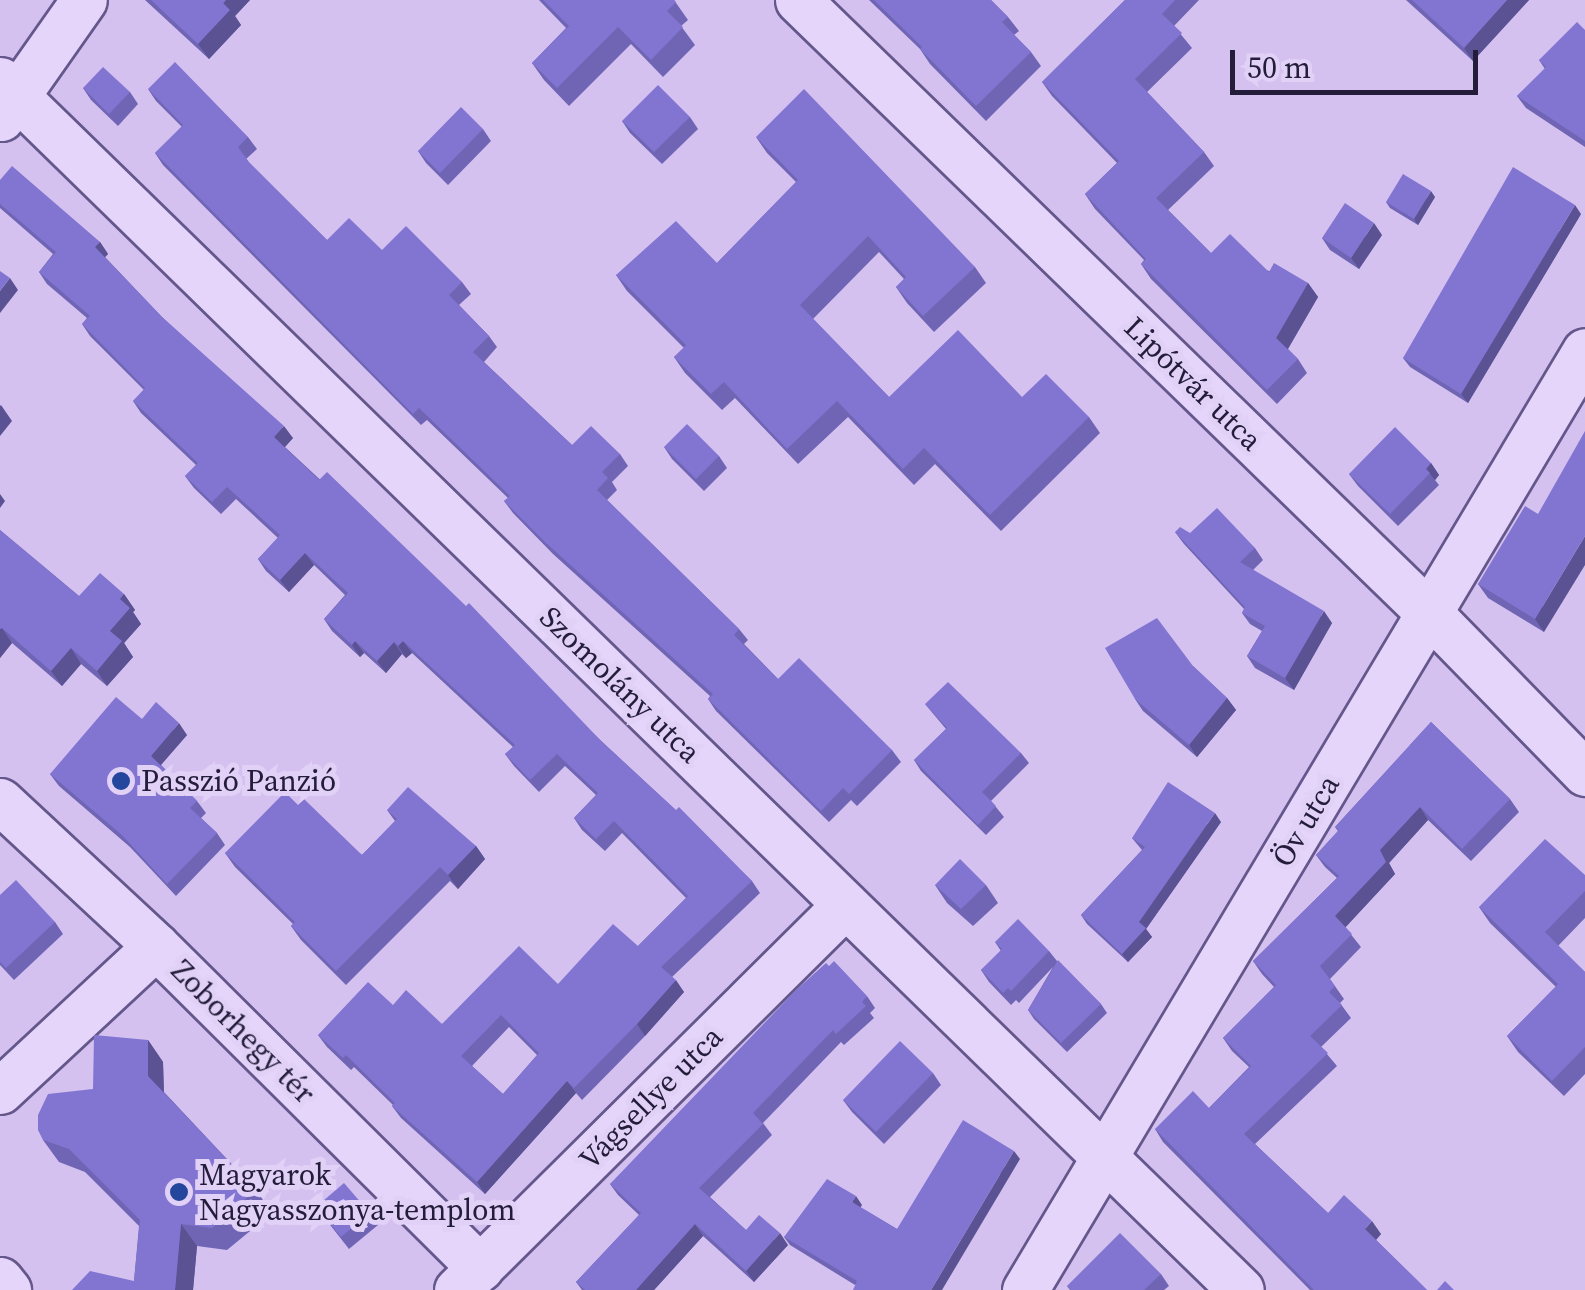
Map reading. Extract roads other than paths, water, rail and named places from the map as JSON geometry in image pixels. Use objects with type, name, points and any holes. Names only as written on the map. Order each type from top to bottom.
[{"type":"street","points":[[5,98],[84,0]]},
{"type":"street","name":"Lipótvár utca","points":[[798,0],[1431,615],[1585,773]]},
{"type":"street","name":"Szomolány utca","points":[[5,98],[1241,1290]]},
{"type":"street","name":"Öv utca","points":[[1025,1290],[1585,351]]},
{"type":"street","points":[[0,801],[156,946]]},
{"type":"street","name":"Vágsellye utca","points":[[469,1279],[844,905]]},
{"type":"street","name":"Zoborhegy tér","points":[[0,1090],[156,946],[469,1279]]},
{"type":"street","points":[[0,1280],[8,1290]]},
{"type":"place","name":"Passzió Panzió","points":[[121,781]]},
{"type":"place","name":"Magyarok Nagyasszonya-templom","points":[[179,1192]]}]
